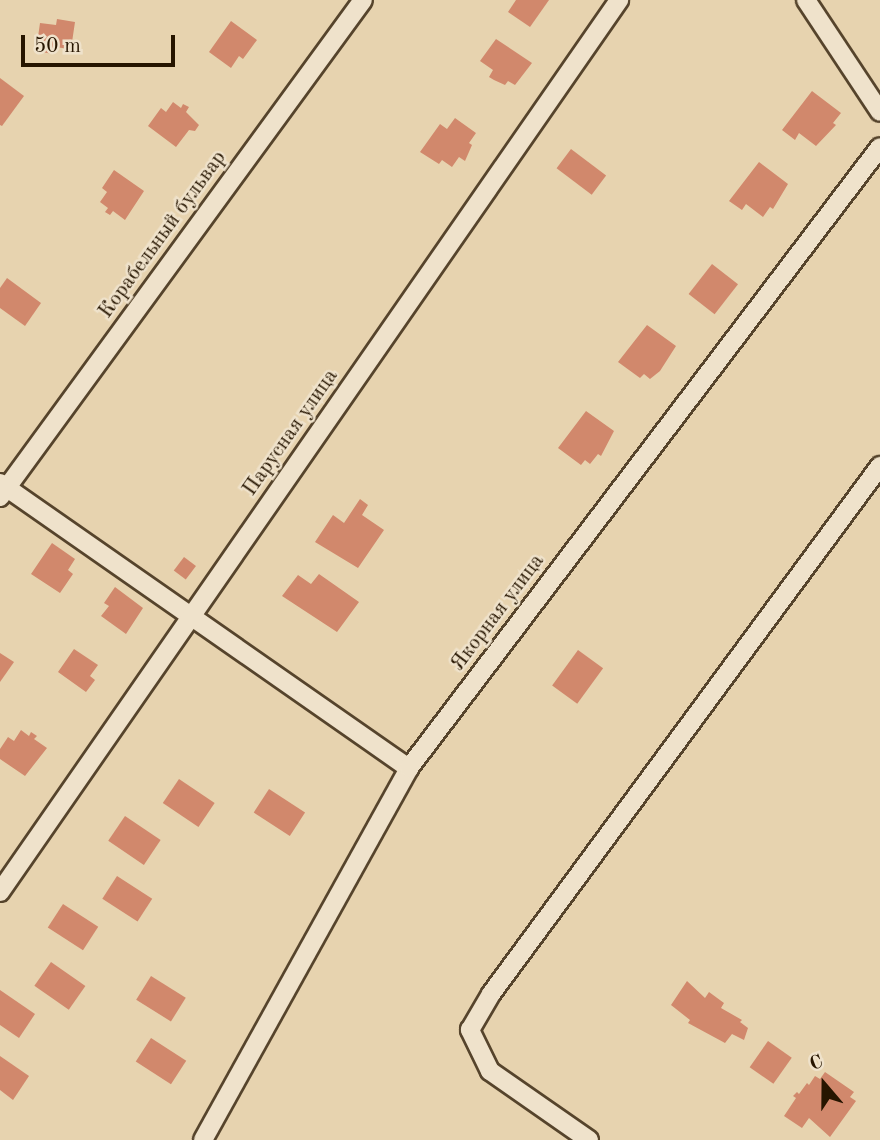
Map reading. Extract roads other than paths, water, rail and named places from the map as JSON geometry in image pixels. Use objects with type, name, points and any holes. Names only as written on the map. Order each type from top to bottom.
[{"type":"street","name":"Корабельный бульвар","points":[[2,489],[363,0]]},
{"type":"street","name":"Парусная улица","points":[[0,892],[619,0]]},
{"type":"street","points":[[806,0],[880,112]]},
{"type":"street","name":"Якорная улица","points":[[203,1140],[409,768],[880,147]]},
{"type":"street","points":[[589,1140],[490,1071],[470,1030],[491,994],[880,466]]},
{"type":"street","points":[[2,489],[191,616],[409,768]]}]
